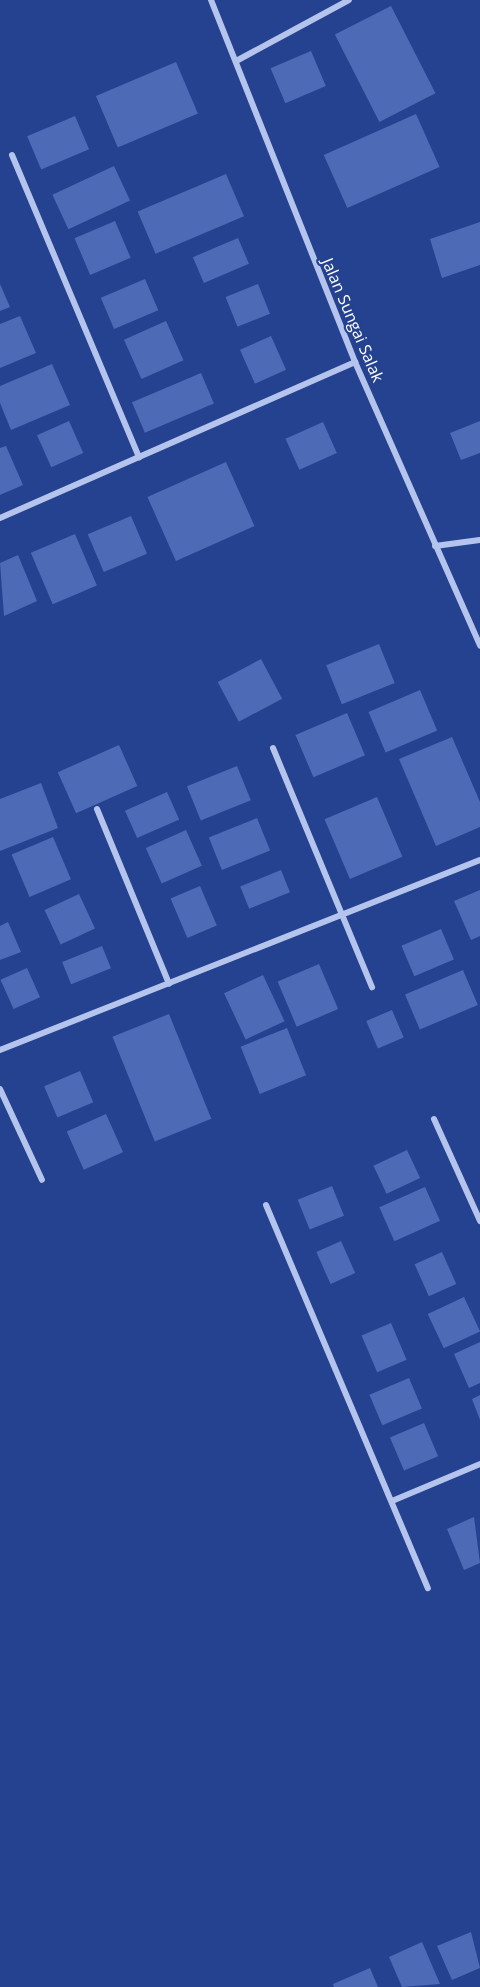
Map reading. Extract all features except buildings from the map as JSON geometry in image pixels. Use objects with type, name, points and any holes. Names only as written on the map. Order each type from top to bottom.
[{"type":"street","name":"Jalan Sungai Salak","points":[[211,0],[238,60],[248,102],[355,362],[480,646]]},
{"type":"street","points":[[238,60],[349,0]]},
{"type":"street","points":[[12,154],[139,457]]},
{"type":"street","points":[[0,518],[355,362]]},
{"type":"street","points":[[435,546],[480,540]]},
{"type":"street","points":[[273,748],[372,987]]},
{"type":"street","points":[[98,809],[169,984]]},
{"type":"street","points":[[0,1050],[480,860]]},
{"type":"street","points":[[0,1089],[42,1180]]},
{"type":"street","points":[[434,1119],[480,1221]]},
{"type":"street","points":[[266,1205],[428,1588]]},
{"type":"street","points":[[392,1501],[480,1464]]}]
